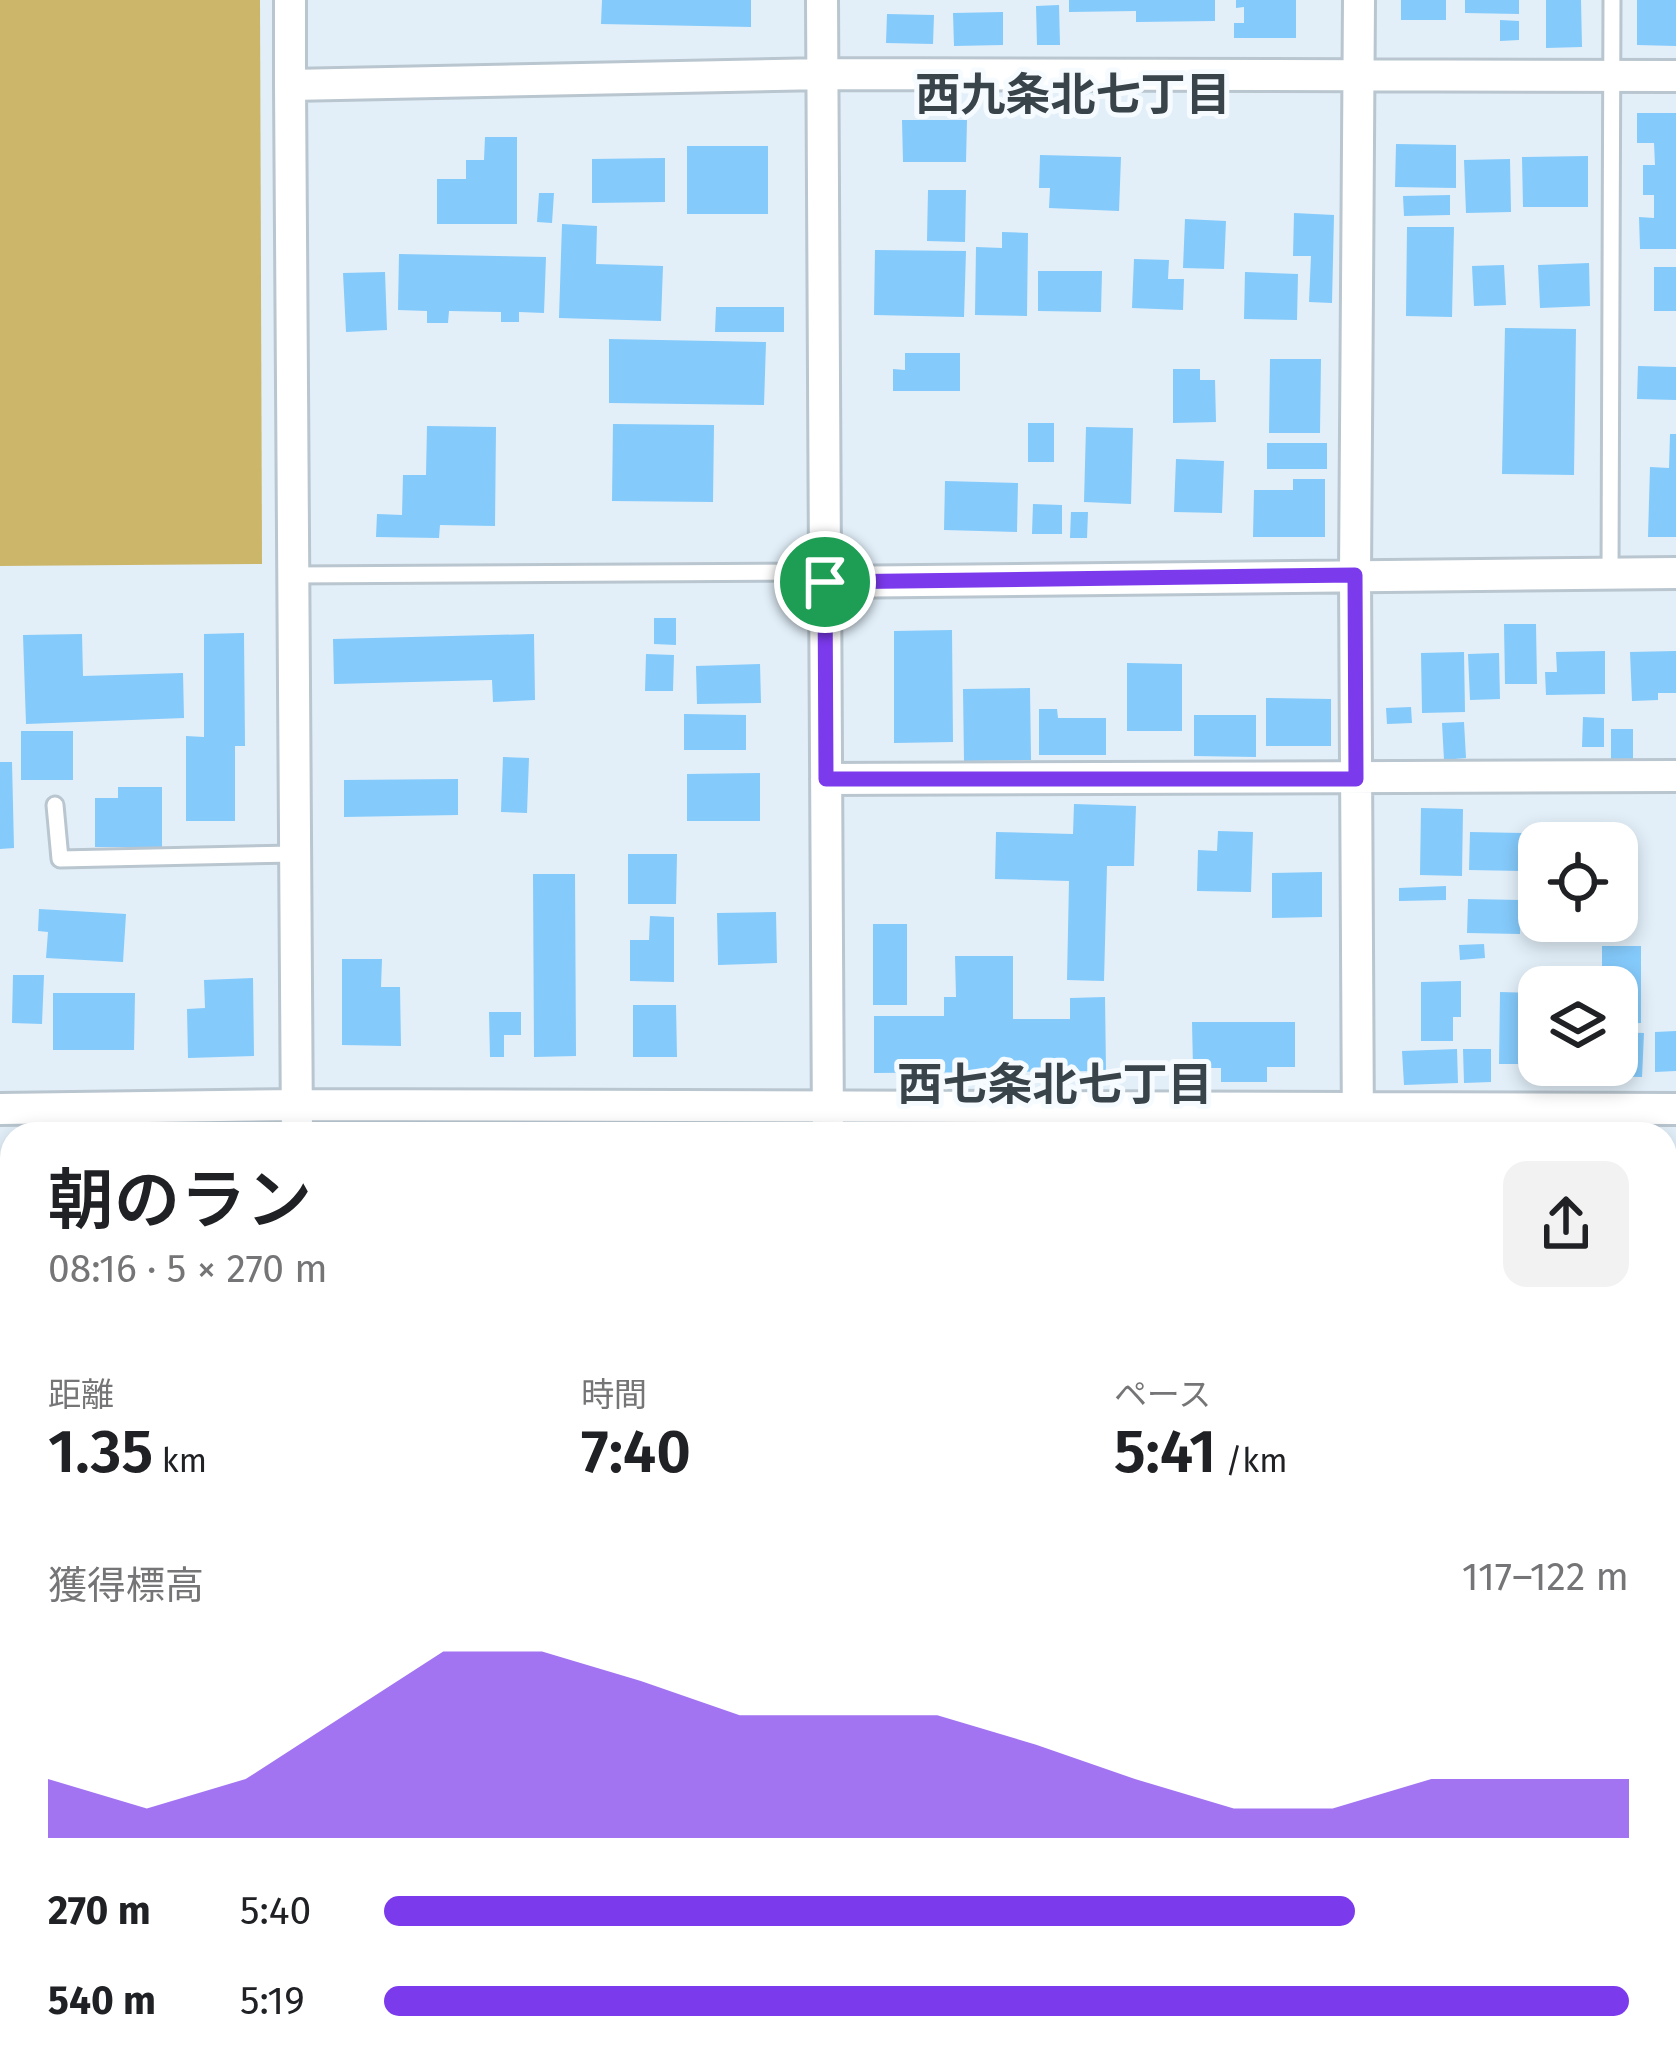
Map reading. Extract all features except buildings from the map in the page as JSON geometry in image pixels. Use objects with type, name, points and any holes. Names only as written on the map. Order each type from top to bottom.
[{"type":"street","points":[[290,0],[297,1119]]},
{"type":"street","points":[[822,0],[828,1120]]},
{"type":"street","points":[[1357,1121],[1359,0]]},
{"type":"street","points":[[290,85],[824,74],[1676,76]]},
{"type":"street","points":[[825,577],[1676,573]]},
{"type":"street","points":[[826,779],[1676,776]]},
{"type":"street","points":[[0,1109],[297,1119],[1357,1121],[1676,1109]]},
{"type":"lane","points":[[1610,574],[1612,0]]},
{"type":"lane","points":[[293,575],[825,577]]},
{"type":"lane","points":[[56,806],[59,860],[295,854]]},
{"type":"shaded area","points":[[0,0],[260,0],[262,564],[0,566]]},
{"type":"district","name":"西九条北七丁目","points":[[1073,95]]},
{"type":"district","name":"西七条北七丁目","points":[[1055,1085]]},
{"type":"route","points":[[1355,575],[1356,779],[826,779],[825,582],[1355,575]]}]
